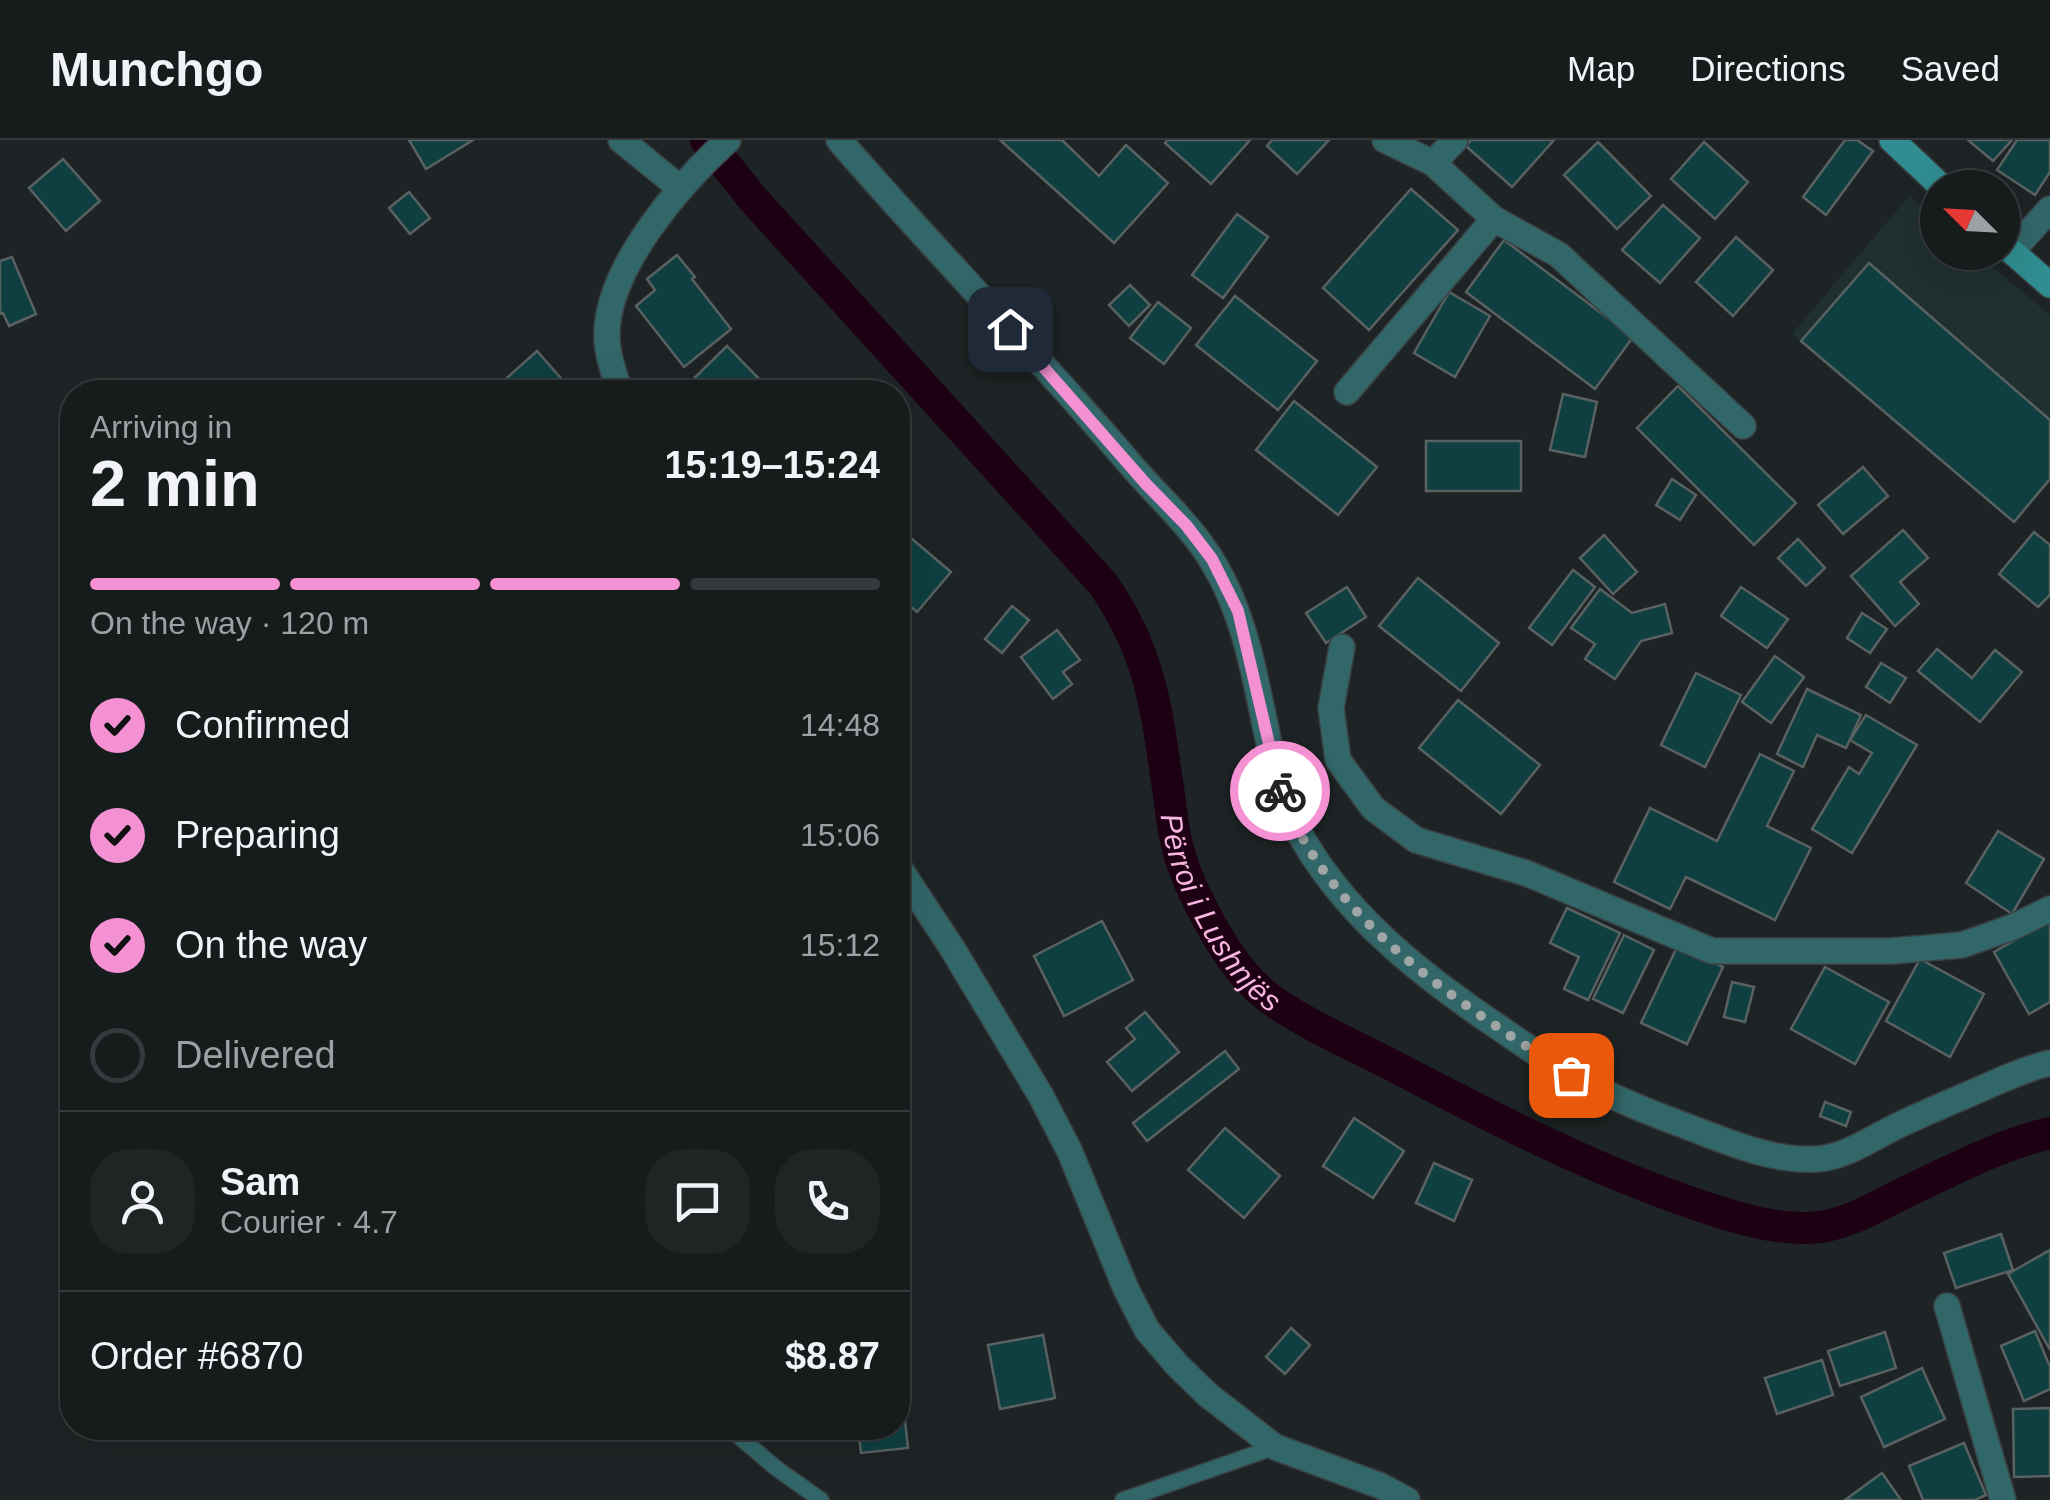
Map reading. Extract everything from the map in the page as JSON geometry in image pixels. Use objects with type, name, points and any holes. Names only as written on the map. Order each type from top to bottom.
[{"type":"main road","points":[[1892,140],[1924,170]]},
{"type":"main road","points":[[2020,258],[2050,285]]},
{"type":"street","points":[[621,140],[684,184]]},
{"type":"street","points":[[616,380],[607,333],[610,307],[640,244],[684,184],[728,140]]},
{"type":"street","points":[[839,140],[1052,374],[1212,559],[1238,611],[1277,782],[1287,809],[1333,885],[1410,964],[1587,1084],[1717,1138],[1791,1158],[1822,1158],[1844,1152],[1912,1119],[2050,1063]]},
{"type":"street","points":[[1385,140],[1433,163],[1494,219],[1559,254],[1743,426]]},
{"type":"street","points":[[1433,163],[1455,140]]},
{"type":"street","points":[[2020,236],[2050,209]]},
{"type":"street","points":[[1347,392],[1494,219]]},
{"type":"street","points":[[1342,647],[1332,708],[1338,760],[1373,808],[1416,840],[1526,873],[1712,951],[1890,951],[1962,944],[2013,928],[2050,908]]},
{"type":"street","points":[[910,884],[1041,1096],[1070,1152],[1126,1290],[1147,1330],[1208,1395],[1275,1447],[1381,1486],[1407,1500]]},
{"type":"street","points":[[1947,1306],[2003,1500]]},
{"type":"lane","points":[[742,1440],[821,1500]]},
{"type":"lane","points":[[1123,1500],[1275,1447]]},
{"type":"shaded area","points":[[1909,196],[1920,205],[1920,270],[1996,270],[2050,315],[2050,479],[2014,522],[1792,334]]},
{"type":"building","points":[[409,140],[473,140],[426,169]]},
{"type":"building","points":[[1000,140],[1062,140],[1099,176],[1126,145],[1168,183],[1114,243]]},
{"type":"building","points":[[1250,140],[1211,184],[1165,143]]},
{"type":"building","points":[[1272,140],[1329,140],[1297,174],[1267,146]]},
{"type":"building","points":[[1471,140],[1554,140],[1512,187],[1466,146]]},
{"type":"building","points":[[1845,140],[1857,140],[1873,151],[1826,215],[1803,197]]},
{"type":"building","points":[[1968,140],[2012,140],[1993,161]]},
{"type":"building","points":[[2017,140],[2050,140],[2050,172],[2035,195],[2020,185],[2020,170],[1997,170]]},
{"type":"building","points":[[1598,142],[1651,196],[1617,229],[1564,175]]},
{"type":"building","points":[[1704,142],[1748,182],[1715,219],[1671,179]]},
{"type":"building","points":[[63,159],[100,201],[66,231],[29,188]]},
{"type":"building","points":[[1411,189],[1458,230],[1369,330],[1323,288]]},
{"type":"building","points":[[409,192],[430,218],[410,234],[389,208]]},
{"type":"building","points":[[1663,205],[1700,238],[1660,283],[1622,250]]},
{"type":"building","points":[[1237,214],[1268,237],[1223,298],[1192,275]]},
{"type":"building","points":[[1736,237],[1773,270],[1733,316],[1696,282]]},
{"type":"building","points":[[1504,240],[1633,337],[1595,389],[1466,292]]},
{"type":"building","points":[[677,255],[731,329],[684,367],[636,306],[655,290],[647,279]]},
{"type":"building","points":[[12,257],[36,314],[9,326],[0,314],[0,261]]},
{"type":"building","points":[[1869,263],[2050,420],[2050,479],[2014,522],[1801,341]]},
{"type":"building","points":[[1130,285],[1150,305],[1129,326],[1109,305]]},
{"type":"building","points":[[1449,292],[1490,316],[1455,377],[1414,353]]},
{"type":"building","points":[[1235,296],[1317,361],[1278,410],[1196,345]]},
{"type":"building","points":[[1158,302],[1191,328],[1164,364],[1130,338]]},
{"type":"building","points":[[727,346],[760,380],[692,380]]},
{"type":"building","points":[[537,351],[562,380],[504,380]]},
{"type":"building","points":[[1678,386],[1796,503],[1754,545],[1637,428]]},
{"type":"building","points":[[1563,394],[1597,402],[1585,457],[1550,450]]},
{"type":"building","points":[[1294,401],[1377,467],[1338,515],[1256,450]]},
{"type":"building","points":[[1426,441],[1521,441],[1521,491],[1426,491]]},
{"type":"building","points":[[1863,467],[1888,496],[1843,534],[1818,505]]},
{"type":"building","points":[[1672,479],[1696,495],[1680,520],[1656,505]]},
{"type":"building","points":[[1903,530],[1928,558],[1900,582],[1919,604],[1895,626],[1851,576]]},
{"type":"building","points":[[2034,532],[2050,545],[2050,595],[2038,607],[1999,574]]},
{"type":"building","points":[[1604,535],[1637,572],[1613,594],[1580,558]]},
{"type":"building","points":[[910,539],[951,572],[917,612],[910,606]]},
{"type":"building","points":[[1798,539],[1825,568],[1806,586],[1778,558]]},
{"type":"building","points":[[1573,570],[1595,587],[1552,645],[1529,628]]},
{"type":"building","points":[[1418,578],[1499,643],[1461,691],[1379,626]]},
{"type":"building","points":[[1347,587],[1366,617],[1326,643],[1306,613]]},
{"type":"building","points":[[1741,587],[1788,619],[1767,648],[1721,616]]},
{"type":"building","points":[[1600,589],[1632,613],[1665,604],[1672,633],[1641,641],[1615,679],[1585,659],[1595,644],[1571,628]]},
{"type":"building","points":[[1012,606],[1029,620],[1002,653],[985,639]]},
{"type":"building","points":[[1862,613],[1887,629],[1870,653],[1847,638]]},
{"type":"building","points":[[1057,630],[1080,660],[1063,672],[1072,684],[1053,699],[1021,657]]},
{"type":"building","points":[[1937,649],[1972,678],[1995,650],[2022,672],[1980,722],[1918,671]]},
{"type":"building","points":[[1775,656],[1804,677],[1771,723],[1742,702]]},
{"type":"building","points":[[1881,663],[1906,678],[1890,703],[1866,687]]},
{"type":"building","points":[[1696,673],[1741,695],[1705,767],[1661,745]]},
{"type":"building","points":[[1807,689],[1861,715],[1846,748],[1817,735],[1803,767],[1777,754]]},
{"type":"building","points":[[1458,700],[1540,765],[1501,814],[1419,748]]},
{"type":"building","points":[[1866,715],[1917,745],[1852,853],[1812,829],[1849,767],[1859,774],[1872,753],[1850,740]]},
{"type":"building","points":[[1760,754],[1794,771],[1767,826],[1811,848],[1775,920],[1686,877],[1670,909],[1614,882],[1650,808],[1717,841]]},
{"type":"building","points":[[1998,831],[2044,859],[2012,914],[1966,883]]},
{"type":"building","points":[[1567,908],[1620,933],[1588,1000],[1564,989],[1579,957],[1550,943]]},
{"type":"building","points":[[2050,920],[2050,1002],[2029,1014],[1994,952]]},
{"type":"building","points":[[1102,921],[1133,980],[1064,1016],[1034,956]]},
{"type":"building","points":[[1624,935],[1654,950],[1623,1013],[1593,999]]},
{"type":"building","points":[[1678,945],[1723,967],[1687,1044],[1641,1023]]},
{"type":"building","points":[[1920,959],[1984,994],[1950,1057],[1886,1021]]},
{"type":"building","points":[[1825,967],[1889,1002],[1855,1064],[1791,1029]]},
{"type":"building","points":[[1732,982],[1754,987],[1745,1022],[1724,1017]]},
{"type":"building","points":[[1145,1012],[1179,1052],[1132,1091],[1107,1062],[1135,1039],[1126,1028]]},
{"type":"building","points":[[1225,1051],[1239,1069],[1147,1141],[1133,1123]]},
{"type":"building","points":[[1825,1102],[1851,1112],[1846,1126],[1820,1116]]},
{"type":"building","points":[[1354,1118],[1404,1151],[1373,1198],[1323,1166]]},
{"type":"building","points":[[1225,1128],[1280,1176],[1244,1218],[1188,1170]]},
{"type":"building","points":[[1434,1163],[1472,1180],[1454,1221],[1416,1203]]},
{"type":"building","points":[[2001,1234],[2013,1270],[1956,1288],[1944,1253]]},
{"type":"building","points":[[2050,1250],[2050,1350],[2008,1274]]},
{"type":"building","points":[[1291,1328],[1310,1345],[1285,1374],[1266,1357]]},
{"type":"building","points":[[2035,1331],[2050,1367],[2050,1389],[2024,1401],[2001,1346]]},
{"type":"building","points":[[1885,1332],[1896,1368],[1840,1386],[1828,1351]]},
{"type":"building","points":[[1043,1335],[1055,1398],[1000,1409],[988,1345]]},
{"type":"building","points":[[1822,1360],[1833,1395],[1777,1414],[1765,1378]]},
{"type":"building","points":[[1922,1368],[1945,1419],[1884,1447],[1861,1397]]},
{"type":"building","points":[[2050,1408],[2050,1476],[2014,1477],[2013,1409]]},
{"type":"building","points":[[859,1440],[907,1440],[908,1448],[861,1453]]},
{"type":"building","points":[[1964,1443],[1986,1495],[1975,1500],[1923,1500],[1909,1466]]},
{"type":"building","points":[[1882,1473],[1901,1500],[1845,1500]]},
{"type":"waterway","name":"Përroi i Lushnjës","points":[[706,140],[753,199],[1103,584],[1119,608],[1148,678],[1174,833],[1188,879],[1231,957],[1273,1001],[1335,1037],[1581,1159],[1695,1204],[1772,1225],[1804,1228],[1843,1221],[1979,1158],[2050,1133]]},
{"type":"way so far","points":[[1280,791],[1316,862],[1386,941],[1450,994],[1571,1075]]},
{"type":"route","points":[[1010,329],[1212,559],[1238,611],[1280,791]]}]
